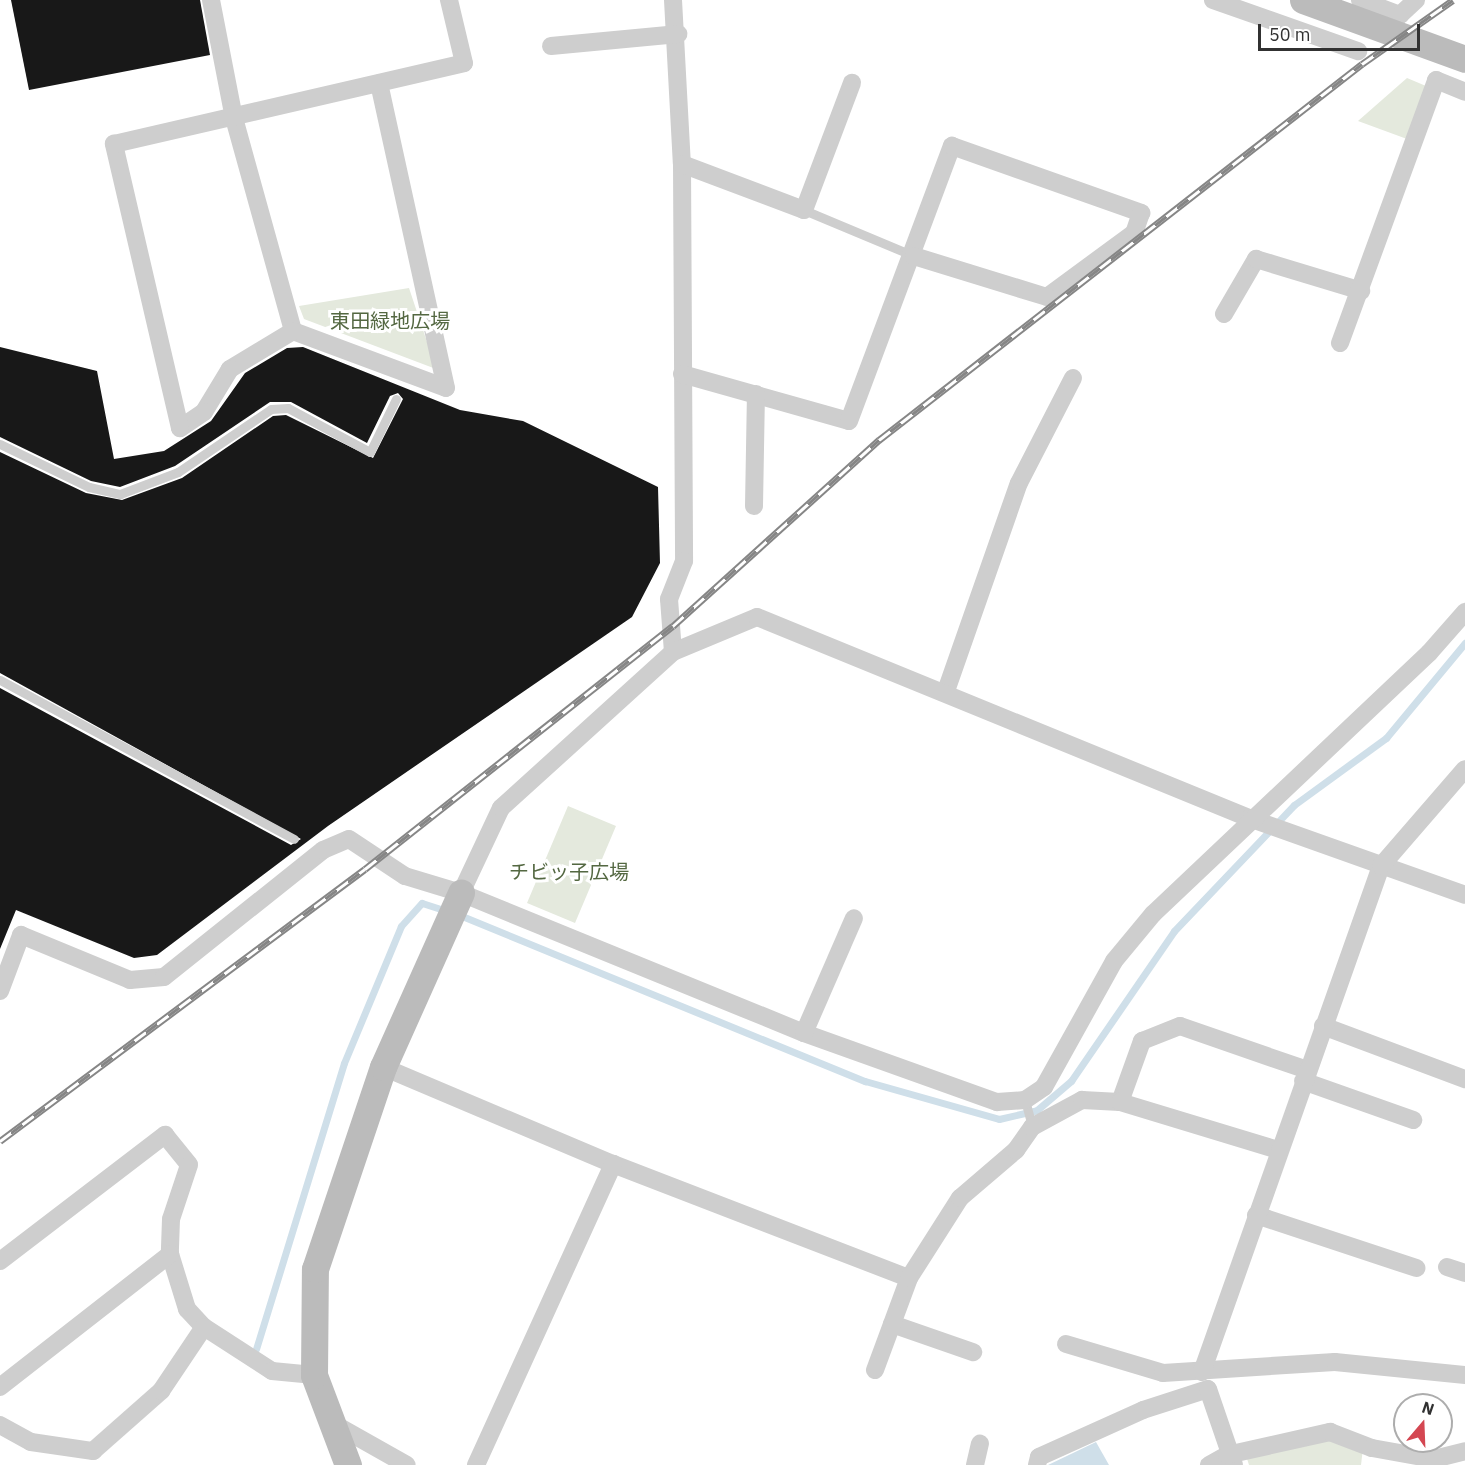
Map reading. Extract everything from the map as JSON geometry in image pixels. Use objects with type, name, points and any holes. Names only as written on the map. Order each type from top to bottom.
[{"type":"street","points":[[211,0],[234,118],[292,331]]},
{"type":"street","points":[[292,331],[230,369],[204,411],[180,428],[114,144],[464,63],[449,0]]},
{"type":"street","points":[[673,0],[678,34],[682,164],[684,561],[669,599],[674,652]]},
{"type":"street","points":[[1213,0],[1358,51]]},
{"type":"street","points":[[1303,0],[1465,59]]},
{"type":"street","points":[[1360,0],[1400,15],[1416,0]]},
{"type":"street","points":[[551,46],[678,34]]},
{"type":"street","points":[[1340,343],[1361,291],[1436,81],[1465,92]]},
{"type":"street","points":[[292,331],[446,388],[379,83]]},
{"type":"street","points":[[682,164],[804,210],[852,83]]},
{"type":"street","points":[[682,374],[849,421],[914,256],[952,146],[1141,213],[1134,233],[1047,297],[914,256]]},
{"type":"street","points":[[1224,314],[1256,259],[1361,291]]},
{"type":"street","points":[[946,691],[1019,483],[1074,378]]},
{"type":"street","points":[[754,506],[756,394]]},
{"type":"street","points":[[0,991],[21,936],[130,980],[164,977],[323,850],[349,839],[405,876],[461,893],[804,1033],[997,1102],[1025,1100],[1044,1086],[1114,961],[1249,818],[1429,653],[1465,612]]},
{"type":"street","points":[[348,1465],[336,1425],[314,1375],[315,1269],[383,1067],[501,808],[674,652],[758,617],[946,691],[1249,818],[1465,895]]},
{"type":"street","points":[[1202,1372],[1278,1150],[1381,866],[1465,769]]},
{"type":"street","points":[[804,1033],[854,918]]},
{"type":"street","points":[[1120,1102],[1142,1041],[1180,1026],[1413,1120]]},
{"type":"street","points":[[1323,1026],[1465,1079]]},
{"type":"street","points":[[383,1067],[613,1164],[909,1278]]},
{"type":"street","points":[[875,1370],[909,1278],[960,1198],[1016,1150],[1032,1127],[1082,1100],[1120,1102],[1278,1150]]},
{"type":"street","points":[[0,1261],[165,1135],[189,1165],[171,1219],[170,1254],[188,1309],[204,1327],[272,1371],[314,1375]]},
{"type":"street","points":[[476,1465],[613,1164]]},
{"type":"street","points":[[1256,1215],[1416,1268]]},
{"type":"street","points":[[0,1387],[170,1254]]},
{"type":"street","points":[[1447,1267],[1465,1273]]},
{"type":"street","points":[[892,1324],[973,1352]]},
{"type":"street","points":[[0,1425],[31,1442],[93,1451],[161,1391],[204,1327]]},
{"type":"street","points":[[1066,1344],[1163,1373],[1335,1362],[1465,1375]]},
{"type":"street","points":[[1037,1465],[1039,1457],[1143,1410],[1208,1389],[1230,1460]]},
{"type":"street","points":[[336,1425],[407,1465]]},
{"type":"street","points":[[1209,1465],[1330,1432],[1370,1457],[1434,1459],[1465,1450]]},
{"type":"street","points":[[975,1465],[980,1444]]},
{"type":"lane","points":[[804,210],[914,256]]},
{"type":"lane","points":[[0,444],[89,487],[120,494],[178,472],[271,409],[288,408],[370,452],[396,399]]},
{"type":"lane","points":[[0,680],[294,839]]},
{"type":"lane","points":[[1025,1100],[1032,1127]]},
{"type":"green space","points":[[1407,78],[1426,86],[1407,139],[1358,121]]},
{"type":"green space","name":"東田緑地広場","points":[[409,288],[436,369],[304,319],[299,306]]},
{"type":"green space","name":"チビッ子広場","points":[[568,806],[616,826],[575,923],[527,903]]},
{"type":"green space","points":[[1336,1438],[1363,1448],[1361,1465],[1249,1465],[1245,1452]]},
{"type":"shaded area","points":[[1096,1442],[1109,1465],[1048,1465]]},
{"type":"building","points":[[11,0],[200,0],[210,55],[29,90]]},
{"type":"building","points":[[0,347],[97,371],[114,459],[164,451],[211,421],[245,373],[287,348],[303,347],[460,410],[523,421],[658,487],[660,563],[632,617],[328,826],[157,955],[134,958],[16,910],[0,949],[0,688],[291,845],[301,839],[0,673],[0,452],[86,493],[122,500],[182,478],[273,416],[286,415],[373,458],[403,399],[398,393],[390,396],[367,443],[291,402],[270,402],[175,466],[120,487],[91,481],[0,437]]},
{"type":"waterway","points":[[457,914],[865,1081],[999,1119],[1037,1110],[1071,1081],[1174,931],[1294,805],[1386,738],[1465,643]]},
{"type":"waterway","points":[[256,1349],[344,1063],[401,926],[422,903],[447,911]]},
{"type":"railway","points":[[0,1141],[365,869],[673,626],[879,440],[1362,64],[1453,0]]}]
